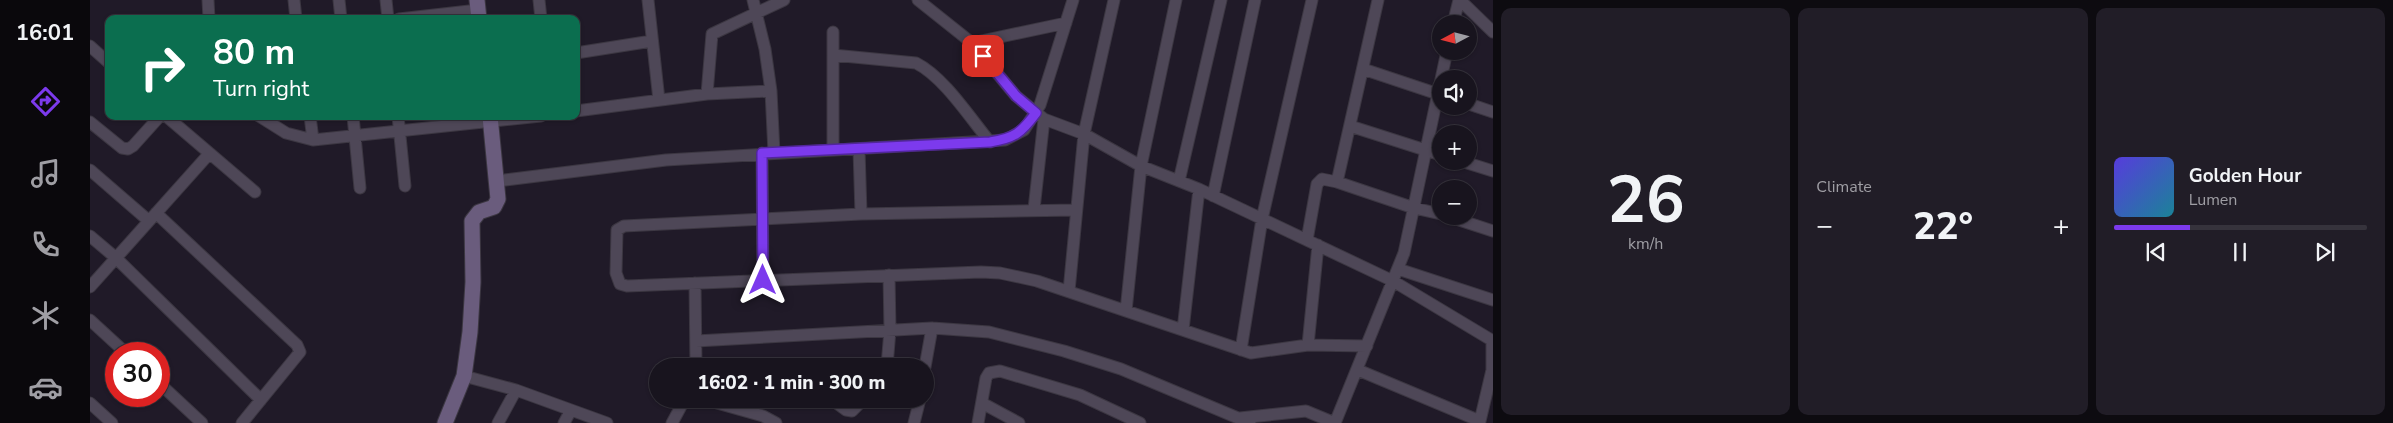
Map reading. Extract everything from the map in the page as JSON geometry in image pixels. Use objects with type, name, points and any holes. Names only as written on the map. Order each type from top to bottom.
[{"type":"street","points":[[208,0],[209,15]]},
{"type":"street","points":[[294,0],[296,15]]},
{"type":"street","points":[[339,0],[341,15]]},
{"type":"street","points":[[386,0],[388,15]]},
{"type":"street","points":[[540,0],[541,15]]},
{"type":"street","points":[[648,0],[659,100]]},
{"type":"street","points":[[753,0],[765,49],[771,91],[763,219],[763,280]]},
{"type":"street","points":[[706,94],[712,34],[755,12],[784,0]]},
{"type":"street","points":[[918,0],[972,43],[1016,96],[1040,116],[1084,134],[1141,166],[1179,181],[1312,242],[1393,282],[1492,340],[1492,370],[1480,421],[1358,370]]},
{"type":"street","points":[[1034,209],[1040,116],[1073,0]]},
{"type":"street","points":[[1069,291],[1075,210],[1084,134],[1114,0]]},
{"type":"street","points":[[1126,311],[1141,166],[1176,0]]},
{"type":"street","points":[[1179,181],[1221,0]]},
{"type":"street","points":[[1212,196],[1255,0]]},
{"type":"street","points":[[1241,350],[1262,219],[1312,0]]},
{"type":"street","points":[[1337,182],[1378,0]]},
{"type":"street","points":[[1455,15],[1459,0],[1493,32]]},
{"type":"street","points":[[434,15],[478,10]]},
{"type":"street","points":[[972,43],[1066,24]]},
{"type":"street","points":[[833,32],[833,150]]},
{"type":"street","points":[[580,52],[652,41]]},
{"type":"street","points":[[90,46],[105,59]]},
{"type":"street","points":[[833,55],[916,64],[925,68],[947,90],[990,142]]},
{"type":"street","points":[[1363,69],[1432,92]]},
{"type":"street","points":[[580,111],[706,94],[771,91]]},
{"type":"street","points":[[1477,107],[1493,112]]},
{"type":"street","points":[[696,341],[932,328],[989,332],[1064,351],[1120,369],[1245,421],[1306,411],[1335,423],[1398,269],[1414,208],[1434,115]]},
{"type":"street","points":[[497,181],[666,160],[990,142],[1014,137],[1040,116]]},
{"type":"street","points":[[90,122],[122,148],[128,149],[134,146],[157,120]]},
{"type":"street","points":[[171,120],[254,192]]},
{"type":"street","points":[[265,120],[286,133],[313,140],[400,132],[484,120]]},
{"type":"street","points":[[310,120],[313,140]]},
{"type":"street","points":[[353,120],[360,188]]},
{"type":"street","points":[[398,120],[405,186]]},
{"type":"street","points":[[445,423],[464,376],[472,299],[472,221],[479,212],[494,207],[497,203],[497,181],[491,120]]},
{"type":"street","points":[[1350,126],[1432,152]]},
{"type":"street","points":[[859,149],[861,214]]},
{"type":"street","points":[[90,288],[209,154]]},
{"type":"street","points":[[1477,166],[1493,171]]},
{"type":"street","points":[[90,170],[152,217],[297,345],[300,352],[298,357],[242,423]]},
{"type":"street","points":[[1308,346],[1312,242],[1318,182],[1324,179],[1337,182],[1414,208],[1432,212]]},
{"type":"street","points":[[1183,330],[1199,190]]},
{"type":"street","points":[[1075,210],[1034,209],[861,214],[624,226],[617,230],[616,273],[620,284],[627,286],[889,275],[1000,273],[1069,291],[1241,350],[1261,354],[1308,346],[1367,346]]},
{"type":"street","points":[[1475,225],[1493,231]]},
{"type":"street","points":[[90,236],[116,258],[261,400]]},
{"type":"street","points":[[1398,269],[1493,300]]},
{"type":"street","points":[[888,358],[890,330],[889,275]]},
{"type":"street","points":[[694,283],[696,358]]},
{"type":"street","points":[[90,320],[114,342]]},
{"type":"street","points":[[927,358],[932,328]]},
{"type":"street","points":[[978,423],[986,378],[989,374],[1000,371],[1080,394],[1140,423]]},
{"type":"street","points":[[464,376],[516,390],[607,423]]},
{"type":"street","points":[[498,423],[516,390]]},
{"type":"street","points":[[170,393],[202,423]]},
{"type":"street","points":[[90,403],[112,423]]},
{"type":"street","points":[[982,403],[1019,423]]},
{"type":"street","points":[[672,423],[680,408]]},
{"type":"street","points":[[735,408],[763,416],[776,423]]},
{"type":"street","points":[[843,408],[852,411],[855,408]]},
{"type":"street","points":[[914,423],[916,408]]},
{"type":"street","points":[[564,423],[571,410]]},
{"type":"route","points":[[763,280],[762,153],[990,142],[1014,137],[1024,130],[1036,113],[1016,96],[983,56]]}]
